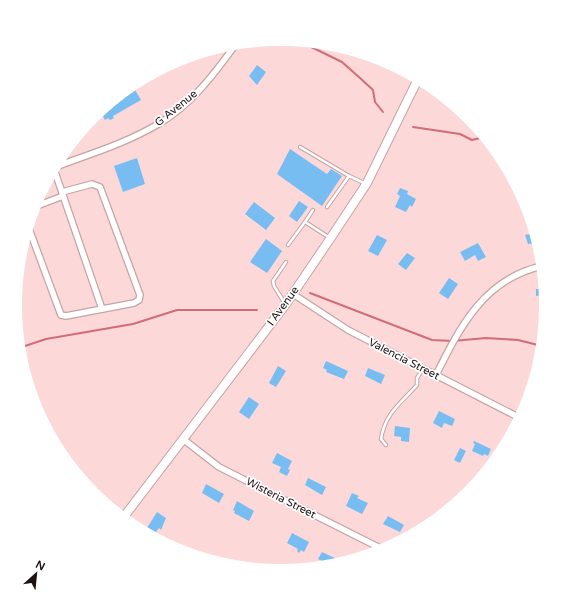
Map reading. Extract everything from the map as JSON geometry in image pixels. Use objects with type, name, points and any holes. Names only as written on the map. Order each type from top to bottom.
[{"type":"main road","name":"I Avenue","points":[[127,513],[286,304],[366,184],[415,84]]},
{"type":"street","name":"G Avenue","points":[[64,164],[116,144],[161,123],[213,77],[231,51]]},
{"type":"street","points":[[57,176],[102,309]]},
{"type":"street","points":[[32,236],[61,315],[66,316],[134,303],[139,300],[140,295],[100,187],[92,184],[44,203]]},
{"type":"street","points":[[436,375],[450,346],[474,308],[486,296],[506,282],[520,274],[536,268]]},
{"type":"street","name":"Valencia Street","points":[[292,294],[348,330],[514,415]]},
{"type":"street","name":"Wisteria Street","points":[[183,439],[219,467],[375,546]]},
{"type":"lane","points":[[300,146],[349,176],[366,184]]},
{"type":"lane","points":[[327,207],[349,176]]},
{"type":"lane","points":[[288,245],[313,210]]},
{"type":"lane","points":[[305,222],[330,238]]},
{"type":"lane","points":[[286,262],[273,281],[277,292],[286,304]]},
{"type":"lane","points":[[386,445],[381,439],[382,430],[396,404],[417,385],[417,378],[423,368]]},
{"type":"building","points":[[257,65],[266,72],[257,85],[249,76]]},
{"type":"building","points":[[136,91],[141,100],[113,116],[114,118],[110,120],[108,118],[105,120],[103,117]]},
{"type":"building","points":[[290,149],[327,174],[331,169],[342,176],[322,206],[277,174]]},
{"type":"building","points":[[137,158],[145,184],[123,192],[114,166]]},
{"type":"building","points":[[400,188],[408,191],[407,194],[416,199],[412,207],[410,205],[406,212],[395,207],[400,196],[397,194]]},
{"type":"building","points":[[299,201],[308,207],[297,222],[289,216]]},
{"type":"building","points":[[254,202],[275,218],[266,230],[245,214]]},
{"type":"building","points":[[529,234],[531,244],[528,244],[525,235]]},
{"type":"building","points":[[377,235],[387,240],[378,256],[368,251]]},
{"type":"building","points":[[266,239],[282,251],[267,273],[250,262]]},
{"type":"building","points":[[478,243],[486,257],[478,261],[475,255],[465,261],[460,252]]},
{"type":"building","points":[[407,253],[415,258],[406,270],[398,264]]},
{"type":"building","points":[[449,278],[458,284],[448,299],[439,293]]},
{"type":"building","points":[[536,289],[538,289],[538,296],[536,296]]},
{"type":"building","points":[[326,361],[348,371],[344,379],[326,372],[327,370],[323,368]]},
{"type":"building","points":[[278,366],[286,371],[276,387],[269,383]]},
{"type":"building","points":[[368,368],[385,375],[381,384],[365,376]]},
{"type":"building","points":[[249,397],[259,404],[249,419],[239,412]]},
{"type":"building","points":[[439,411],[455,419],[452,426],[444,423],[442,428],[433,423]]},
{"type":"building","points":[[395,426],[410,428],[409,442],[401,441],[401,437],[394,436]]},
{"type":"building","points":[[474,441],[491,449],[488,456],[484,454],[483,456],[472,451],[475,444],[473,443]]},
{"type":"building","points":[[460,448],[466,451],[460,463],[454,460]]},
{"type":"building","points":[[277,453],[292,461],[288,469],[290,470],[287,476],[279,472],[281,467],[272,463]]},
{"type":"building","points":[[308,478],[326,487],[322,495],[305,485]]},
{"type":"building","points":[[206,484],[224,494],[219,503],[202,493]]},
{"type":"building","points":[[352,493],[359,496],[357,498],[368,503],[362,514],[346,506]]},
{"type":"building","points":[[237,501],[254,511],[249,521],[234,513],[235,511],[233,510]]},
{"type":"building","points":[[157,512],[166,518],[161,530],[159,528],[156,532],[148,527]]},
{"type":"building","points":[[388,516],[404,525],[400,532],[383,524]]},
{"type":"building","points":[[292,533],[309,542],[304,552],[301,550],[299,553],[297,551],[298,549],[287,543]]},
{"type":"building","points":[[322,552],[335,558],[320,560],[318,559]]},
{"type":"waterway","points":[[316,49],[342,62],[373,90],[375,102],[383,112]]},
{"type":"waterway","points":[[413,127],[460,134],[472,140],[478,139]]},
{"type":"waterway","points":[[310,293],[432,340],[453,341],[486,338],[518,340],[536,344]]},
{"type":"waterway","points":[[25,346],[46,339],[133,324],[177,310],[257,310]]}]
